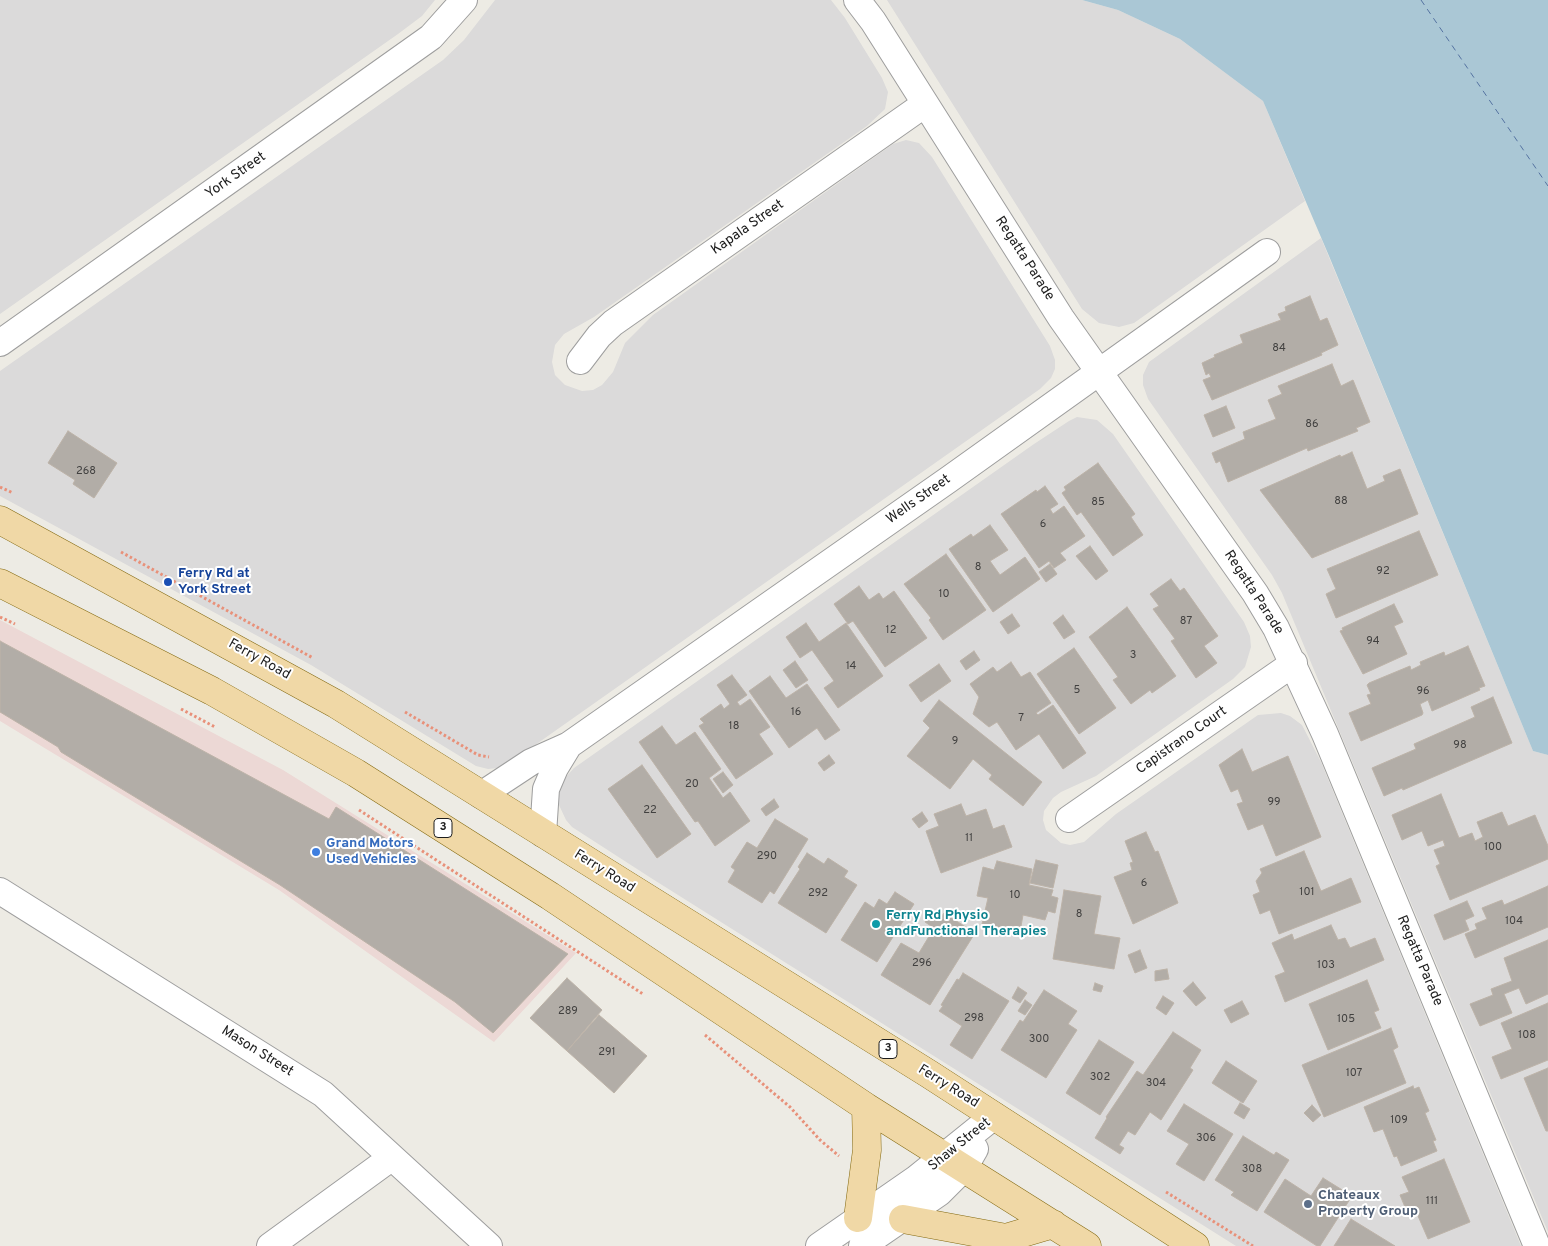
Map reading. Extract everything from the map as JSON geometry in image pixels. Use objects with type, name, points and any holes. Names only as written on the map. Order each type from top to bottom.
[{"type":"main road","name":"Ferry Road","points":[[0,520],[336,704],[994,1116],[1195,1246]]},
{"type":"main road","name":"3","points":[[0,583],[212,691],[356,773],[559,902],[866,1107],[1087,1246]]},
{"type":"main road","points":[[858,1218],[867,1150],[866,1107]]},
{"type":"main road","points":[[903,1219],[1006,1238],[1054,1224]]},
{"type":"street","name":"York Street","points":[[0,343],[431,37],[464,0]]},
{"type":"street","name":"Regatta Parade","points":[[858,0],[1029,269],[1255,593],[1294,662],[1538,1246]]},
{"type":"street","name":"Kapala Street","points":[[580,361],[599,336],[613,323],[925,104]]},
{"type":"street","name":"Wells Street","points":[[481,795],[531,762],[569,745],[1100,373],[1267,252]]},
{"type":"street","name":"Capistrano Court","points":[[1069,819],[1294,662]]},
{"type":"street","name":"Wells Street","points":[[543,834],[546,789],[555,768],[569,745]]},
{"type":"street","name":"Mason Street","points":[[0,891],[323,1094],[489,1246]]},
{"type":"street","name":"Shaw Street","points":[[862,1246],[940,1193],[955,1162],[994,1116]]},
{"type":"street","points":[[270,1246],[391,1158]]},
{"type":"street","name":"Shaw Street","points":[[818,1246],[858,1218],[955,1162]]},
{"type":"path","points":[[0,617],[17,625]]},
{"type":"path","points":[[178,707],[222,731]]},
{"type":"path","points":[[356,809],[646,996]]},
{"type":"path","points":[[704,1034],[790,1108],[820,1140],[845,1161]]},
{"type":"shaded area","points":[[0,0],[435,0],[422,16],[398,34],[0,314]]},
{"type":"shaded area","points":[[495,0],[831,0],[845,18],[882,78],[888,92],[885,109],[867,126],[594,317],[564,334],[555,345],[552,362],[555,375],[565,385],[582,391],[593,390],[602,385],[613,372],[625,343],[653,315],[893,144],[906,140],[919,143],[932,157],[1050,346],[1055,360],[1055,369],[1051,378],[1040,389],[511,762],[498,768],[488,769],[476,766],[311,665],[0,496],[0,371],[443,60],[464,40]]},
{"type":"shaded area","points":[[887,0],[1082,0],[1118,10],[1180,39],[1263,101],[1305,201],[1134,323],[1119,327],[1099,323],[1082,309]]},
{"type":"shaded area","points":[[1321,238],[1533,751],[1548,755],[1548,1232],[1282,593],[1272,575],[1148,399],[1143,385],[1143,375],[1149,362]]},
{"type":"shaded area","points":[[1077,417],[1097,420],[1113,434],[1244,622],[1250,636],[1251,647],[1245,667],[1233,679],[1096,776],[1061,792],[1053,798],[1044,811],[1043,820],[1046,830],[1061,843],[1070,845],[1084,842],[1116,814],[1258,715],[1281,713],[1290,716],[1302,725],[1321,762],[1521,1246],[1236,1246],[651,878],[572,827],[566,820],[559,805],[559,793],[565,778],[574,768],[1034,444]]},
{"type":"shaded area","name":"Grand Motors Used Vehicles","points":[[0,620],[283,770],[576,953],[494,1042],[279,890],[0,721]]},
{"type":"water","points":[[1082,0],[1548,0],[1548,755],[1533,751],[1263,101],[1180,39],[1118,10]]},
{"type":"building","points":[[1310,296],[1320,321],[1327,318],[1338,345],[1321,353],[1322,355],[1212,400],[1203,380],[1211,377],[1209,373],[1206,375],[1202,363],[1215,357],[1214,355],[1243,343],[1240,335],[1281,320],[1278,314],[1286,311],[1285,307]]},
{"type":"building","points":[[1332,364],[1341,386],[1353,380],[1370,422],[1356,428],[1358,431],[1308,451],[1307,448],[1228,482],[1220,461],[1216,463],[1212,453],[1245,439],[1243,432],[1276,419],[1268,400],[1282,394],[1278,386]]},
{"type":"building","points":[[1226,406],[1235,428],[1213,437],[1204,415]]},
{"type":"building","points":[[68,431],[117,463],[94,498],[73,484],[75,480],[48,463]]},
{"type":"building","points":[[1352,452],[1367,489],[1385,481],[1383,476],[1400,469],[1418,514],[1312,558],[1260,490],[1340,455],[1341,457]]},
{"type":"building","points":[[1098,463],[1135,514],[1131,517],[1143,535],[1113,556],[1081,512],[1077,515],[1062,493],[1066,490],[1064,487]]},
{"type":"building","points":[[1045,486],[1058,504],[1050,509],[1053,514],[1064,506],[1085,536],[1060,553],[1066,560],[1054,568],[1049,561],[1039,568],[1001,514]]},
{"type":"building","points":[[990,525],[1008,550],[990,561],[1000,575],[1025,557],[1040,579],[993,612],[949,549],[971,534],[973,537]]},
{"type":"building","points":[[1419,531],[1438,575],[1336,618],[1326,594],[1336,589],[1327,569]]},
{"type":"building","points":[[1090,546],[1108,571],[1096,580],[1076,556]]},
{"type":"building","points":[[946,554],[986,610],[943,640],[929,620],[931,618],[904,584]]},
{"type":"building","points":[[1050,564],[1057,574],[1046,582],[1039,572]]},
{"type":"building","points":[[1171,579],[1180,591],[1184,588],[1218,636],[1204,646],[1217,663],[1196,678],[1171,641],[1175,639],[1153,609],[1159,606],[1150,594]]},
{"type":"building","points":[[859,586],[869,600],[879,593],[883,599],[894,591],[927,638],[885,667],[853,621],[848,624],[834,604]]},
{"type":"building","points":[[1394,604],[1403,622],[1394,626],[1407,654],[1363,674],[1340,631],[1343,630],[1342,628]]},
{"type":"building","points":[[1127,607],[1176,676],[1152,693],[1150,690],[1131,704],[1113,680],[1118,677],[1089,637]]},
{"type":"building","points":[[1012,614],[1020,626],[1008,634],[1000,622]]},
{"type":"building","points":[[1063,615],[1075,632],[1064,639],[1053,623]]},
{"type":"building","points":[[806,623],[819,642],[846,623],[883,676],[838,708],[824,688],[834,681],[812,650],[800,658],[786,637]]},
{"type":"building","name":"Grand Motors Used Vehicles","points":[[0,641],[329,819],[336,807],[568,954],[493,1033],[455,1002],[280,885],[61,752],[58,747],[0,712]]},
{"type":"building","points":[[1468,646],[1485,686],[1432,711],[1428,700],[1420,704],[1422,715],[1361,741],[1349,713],[1371,704],[1367,695],[1371,694],[1367,685],[1369,683],[1410,666],[1411,670],[1421,665],[1420,662],[1444,652],[1445,656]]},
{"type":"building","points":[[1074,648],[1116,708],[1079,734],[1037,674]]},
{"type":"building","points":[[974,651],[980,660],[966,670],[960,661]]},
{"type":"building","points":[[795,661],[808,680],[796,688],[783,670]]},
{"type":"building","points":[[1011,662],[1021,677],[1030,672],[1051,703],[1036,713],[1038,715],[1053,705],[1086,753],[1063,769],[1039,734],[1016,750],[997,722],[989,727],[973,714],[979,697],[970,684],[993,667],[997,672]]},
{"type":"building","points":[[939,664],[951,681],[921,702],[909,685]]},
{"type":"building","points":[[732,675],[747,695],[737,702],[740,706],[750,699],[770,727],[759,734],[773,754],[736,779],[699,726],[704,723],[700,719],[721,704],[724,709],[730,704],[717,685]]},
{"type":"building","points":[[770,676],[786,698],[807,684],[840,730],[825,740],[817,728],[789,748],[749,691]]},
{"type":"building","points":[[1493,697],[1512,743],[1403,790],[1402,788],[1384,796],[1372,768],[1416,749],[1414,744],[1475,717],[1471,707]]},
{"type":"building","points":[[939,700],[1042,782],[1023,806],[989,779],[992,775],[973,759],[950,789],[907,756],[930,728],[923,721]]},
{"type":"building","points":[[662,726],[676,745],[695,732],[721,769],[709,778],[723,798],[730,792],[750,821],[715,846],[698,821],[695,822],[639,742]]},
{"type":"building","points":[[1242,749],[1252,772],[1288,756],[1321,837],[1276,856],[1263,824],[1248,830],[1237,804],[1243,802],[1238,789],[1231,792],[1219,765]]},
{"type":"building","points":[[829,755],[835,763],[824,771],[818,763]]},
{"type":"building","points":[[642,765],[691,834],[657,858],[608,789]]},
{"type":"building","points":[[723,772],[733,785],[723,793],[713,779]]},
{"type":"building","points":[[1441,794],[1459,838],[1472,833],[1475,841],[1483,837],[1477,822],[1502,812],[1508,826],[1535,815],[1548,846],[1548,859],[1450,900],[1436,866],[1440,864],[1434,850],[1445,846],[1443,840],[1428,846],[1422,831],[1402,840],[1392,815]]},
{"type":"building","points":[[774,799],[779,807],[766,816],[761,809]]},
{"type":"building","points":[[961,804],[966,816],[986,809],[993,829],[1004,825],[1012,847],[941,873],[926,831],[939,826],[934,814]]},
{"type":"building","points":[[922,812],[928,821],[919,828],[912,819]]},
{"type":"building","points":[[775,819],[808,839],[774,894],[770,891],[762,903],[728,882],[735,870],[731,867],[747,842],[757,848]]},
{"type":"building","points":[[1146,832],[1155,852],[1158,851],[1178,903],[1133,924],[1114,877],[1132,870],[1130,863],[1133,862],[1125,841]]},
{"type":"building","points":[[1304,851],[1321,891],[1351,878],[1361,902],[1279,934],[1270,910],[1260,914],[1253,895],[1260,892],[1256,881],[1262,873],[1260,869]]},
{"type":"building","points":[[807,853],[824,864],[828,858],[848,871],[844,877],[857,885],[826,933],[778,903],[800,869],[798,867]]},
{"type":"building","points":[[1036,860],[1058,865],[1053,888],[1030,883]]},
{"type":"building","points":[[997,861],[1032,869],[1029,885],[1053,890],[1051,896],[1058,898],[1055,913],[1048,911],[1045,920],[1023,915],[1020,932],[982,924],[988,898],[977,896],[983,867],[994,870]]},
{"type":"building","points":[[1548,886],[1548,927],[1475,958],[1465,934],[1477,929],[1475,924],[1487,919],[1482,908],[1502,900],[1504,905]]},
{"type":"building","points":[[1064,890],[1101,896],[1094,934],[1120,938],[1114,969],[1053,959]]},
{"type":"building","name":"Ferry Rd Physio andFunctional Therapies","points":[[895,892],[914,904],[877,962],[841,940],[865,902],[874,908],[879,899],[887,904]]},
{"type":"building","points":[[1467,901],[1474,916],[1465,920],[1469,930],[1444,940],[1434,915]]},
{"type":"building","points":[[932,912],[941,917],[944,913],[975,933],[930,1005],[881,975],[901,943],[919,953],[934,928],[925,922]]},
{"type":"building","points":[[1331,925],[1338,940],[1345,938],[1350,948],[1375,938],[1384,960],[1285,1002],[1275,976],[1285,972],[1272,943],[1292,934],[1294,940]]},
{"type":"building","points":[[1548,940],[1548,994],[1526,1004],[1519,988],[1504,994],[1512,1013],[1480,1026],[1470,1004],[1493,995],[1491,989],[1512,981],[1504,958]]},
{"type":"building","points":[[1140,950],[1147,968],[1135,973],[1128,955]]},
{"type":"building","points":[[1167,969],[1169,979],[1155,981],[1155,971]]},
{"type":"building","points":[[963,973],[1009,1001],[972,1059],[950,1045],[962,1026],[939,1011],[957,979],[959,980]]},
{"type":"building","points":[[567,978],[602,1010],[567,1051],[530,1018]]},
{"type":"building","points":[[1367,980],[1379,1010],[1374,1012],[1381,1028],[1328,1050],[1309,1004]]},
{"type":"building","points":[[1193,982],[1206,998],[1196,1006],[1183,991]]},
{"type":"building","points":[[1095,983],[1103,986],[1101,992],[1093,990]]},
{"type":"building","points":[[1018,987],[1027,993],[1020,1003],[1012,998]]},
{"type":"building","points":[[1044,990],[1077,1011],[1068,1024],[1077,1030],[1046,1078],[1001,1050],[1020,1020],[1023,1022]]},
{"type":"building","points":[[1163,996],[1174,1003],[1166,1015],[1156,1008]]},
{"type":"building","points":[[1025,1000],[1032,1005],[1025,1015],[1018,1011]]},
{"type":"building","points":[[1242,1001],[1249,1014],[1231,1023],[1224,1010]]},
{"type":"building","points":[[1548,1003],[1548,1060],[1501,1079],[1492,1057],[1512,1049],[1501,1023]]},
{"type":"building","points":[[599,1015],[647,1056],[614,1093],[567,1051]]},
{"type":"building","points":[[1391,1028],[1398,1047],[1393,1050],[1406,1083],[1324,1117],[1302,1065]]},
{"type":"building","points":[[1173,1032],[1201,1050],[1190,1068],[1193,1070],[1161,1120],[1150,1112],[1135,1135],[1128,1131],[1119,1145],[1124,1148],[1120,1154],[1095,1138],[1106,1117],[1137,1071],[1143,1075]]},
{"type":"building","points":[[1099,1040],[1134,1062],[1100,1115],[1066,1093]]},
{"type":"building","points":[[1226,1061],[1257,1081],[1243,1103],[1212,1083]]},
{"type":"building","points":[[1548,1068],[1548,1131],[1546,1131],[1524,1078]]},
{"type":"building","points":[[1413,1086],[1414,1089],[1419,1087],[1429,1111],[1425,1113],[1436,1140],[1433,1141],[1437,1151],[1401,1166],[1397,1156],[1394,1157],[1383,1129],[1374,1132],[1364,1107]]},
{"type":"building","points":[[1240,1103],[1250,1109],[1244,1119],[1234,1113]]},
{"type":"building","points":[[1184,1104],[1233,1134],[1204,1181],[1176,1164],[1189,1144],[1167,1131]]},
{"type":"building","points":[[1312,1105],[1321,1115],[1313,1122],[1304,1113]]},
{"type":"building","points":[[1243,1136],[1274,1155],[1276,1152],[1289,1160],[1257,1211],[1231,1195],[1234,1192],[1215,1180]]},
{"type":"building","points":[[1444,1159],[1470,1222],[1428,1239],[1415,1209],[1407,1212],[1400,1195],[1409,1192],[1402,1177]]},
{"type":"building","name":"Chateaux Property Group","points":[[1323,1178],[1352,1196],[1320,1246],[1317,1246],[1264,1212],[1285,1179],[1311,1196]]},
{"type":"building","points":[[1351,1219],[1395,1246],[1334,1246]]},
{"type":"ferry route","points":[[1421,0],[1548,186]]},
{"type":"place","name":"Ferry Rd at York Street","points":[[168,582]]},
{"type":"place","name":"Grand Motors Used Vehicles","points":[[316,852]]},
{"type":"place","name":"Ferry Rd Physio andFunctional Therapies","points":[[876,924]]},
{"type":"place","name":"Chateaux Property Group","points":[[1308,1204]]}]
